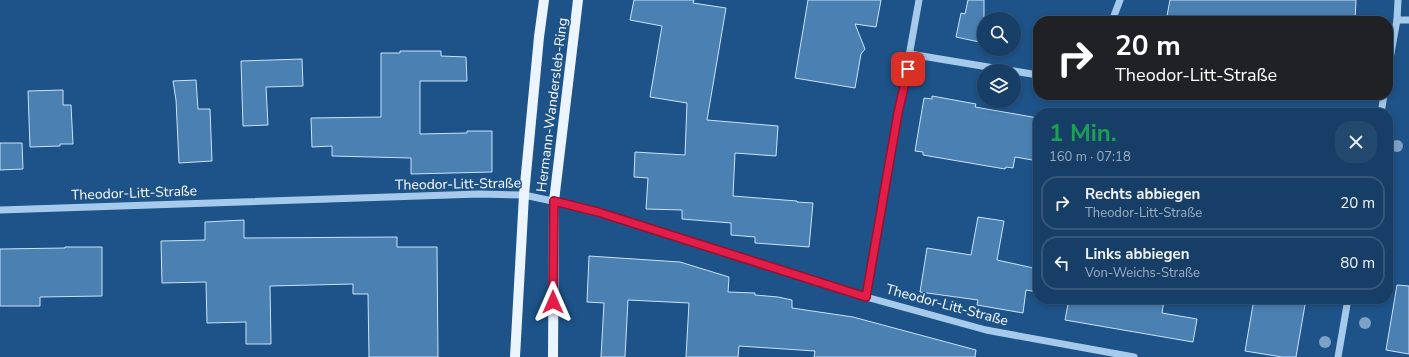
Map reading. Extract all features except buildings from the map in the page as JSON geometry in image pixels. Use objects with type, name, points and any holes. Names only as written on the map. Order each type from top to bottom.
[{"type":"main road","name":"Hermann-Wandersleb-Ring","points":[[514,357],[524,195],[544,0]]},
{"type":"main road","name":"Hermann-Wandersleb-Ring","points":[[553,357],[554,201],[578,0]]},
{"type":"street","points":[[866,297],[919,0]]},
{"type":"street","points":[[1114,16],[1120,0]]},
{"type":"street","points":[[1393,42],[1397,20],[1398,0]]},
{"type":"street","points":[[1397,20],[1409,20]]},
{"type":"street","points":[[910,54],[977,65]]},
{"type":"street","points":[[1021,72],[1033,74]]},
{"type":"street","name":"Theodor-Litt-Straße","points":[[0,210],[471,194],[524,195],[598,212],[866,297],[986,330],[1104,355],[1134,357]]},
{"type":"street","points":[[1338,357],[1347,304]]},
{"type":"route","points":[[553,302],[554,201],[598,212],[866,297],[898,113],[908,69]]}]
